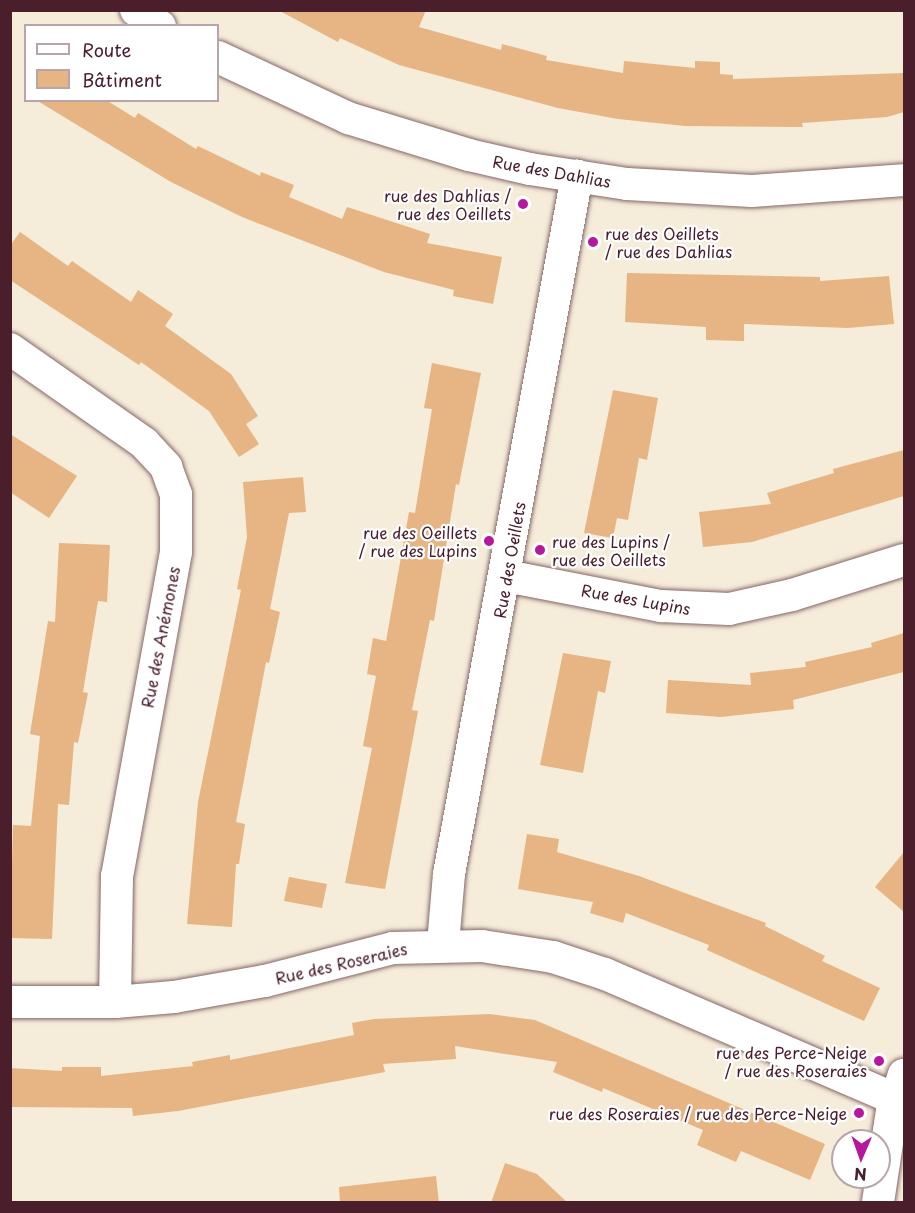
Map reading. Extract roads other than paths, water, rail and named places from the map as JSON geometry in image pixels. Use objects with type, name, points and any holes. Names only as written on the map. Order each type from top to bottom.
[{"type":"street","points":[[136,10],[157,24]]},
{"type":"street","name":"Rue des Dahlias","points":[[219,58],[304,100],[372,126],[480,158],[577,176],[627,184],[752,191],[904,180]]},
{"type":"street","name":"Rue des Oeillets","points":[[443,944],[449,874],[506,576],[577,176]]},
{"type":"street","name":"Rue des Anémones","points":[[10,349],[144,443],[166,467],[176,494],[176,552],[117,876],[115,1002]]},
{"type":"street","name":"Rue des Lupins","points":[[506,576],[662,606],[719,610],[770,602],[904,560]]},
{"type":"street","name":"Rue des Roseraies","points":[[10,1002],[115,1002],[205,993],[393,948],[443,944],[506,949],[580,964],[900,1087]]},
{"type":"street","points":[[878,1203],[900,1087]]},
{"type":"place","name":"rue des Dahlias / rue des Oeillets","points":[[523,204]]},
{"type":"place","name":"rue des Oeillets / rue des Dahlias","points":[[593,242]]},
{"type":"place","name":"rue des Oeillets / rue des Lupins","points":[[489,541]]},
{"type":"place","name":"rue des Lupins / rue des Oeillets","points":[[540,550]]},
{"type":"place","name":"rue des Perce-Neige / rue des Roseraies","points":[[879,1061]]},
{"type":"place","name":"rue des Roseraies / rue des Perce-Neige","points":[[859,1113]]}]
